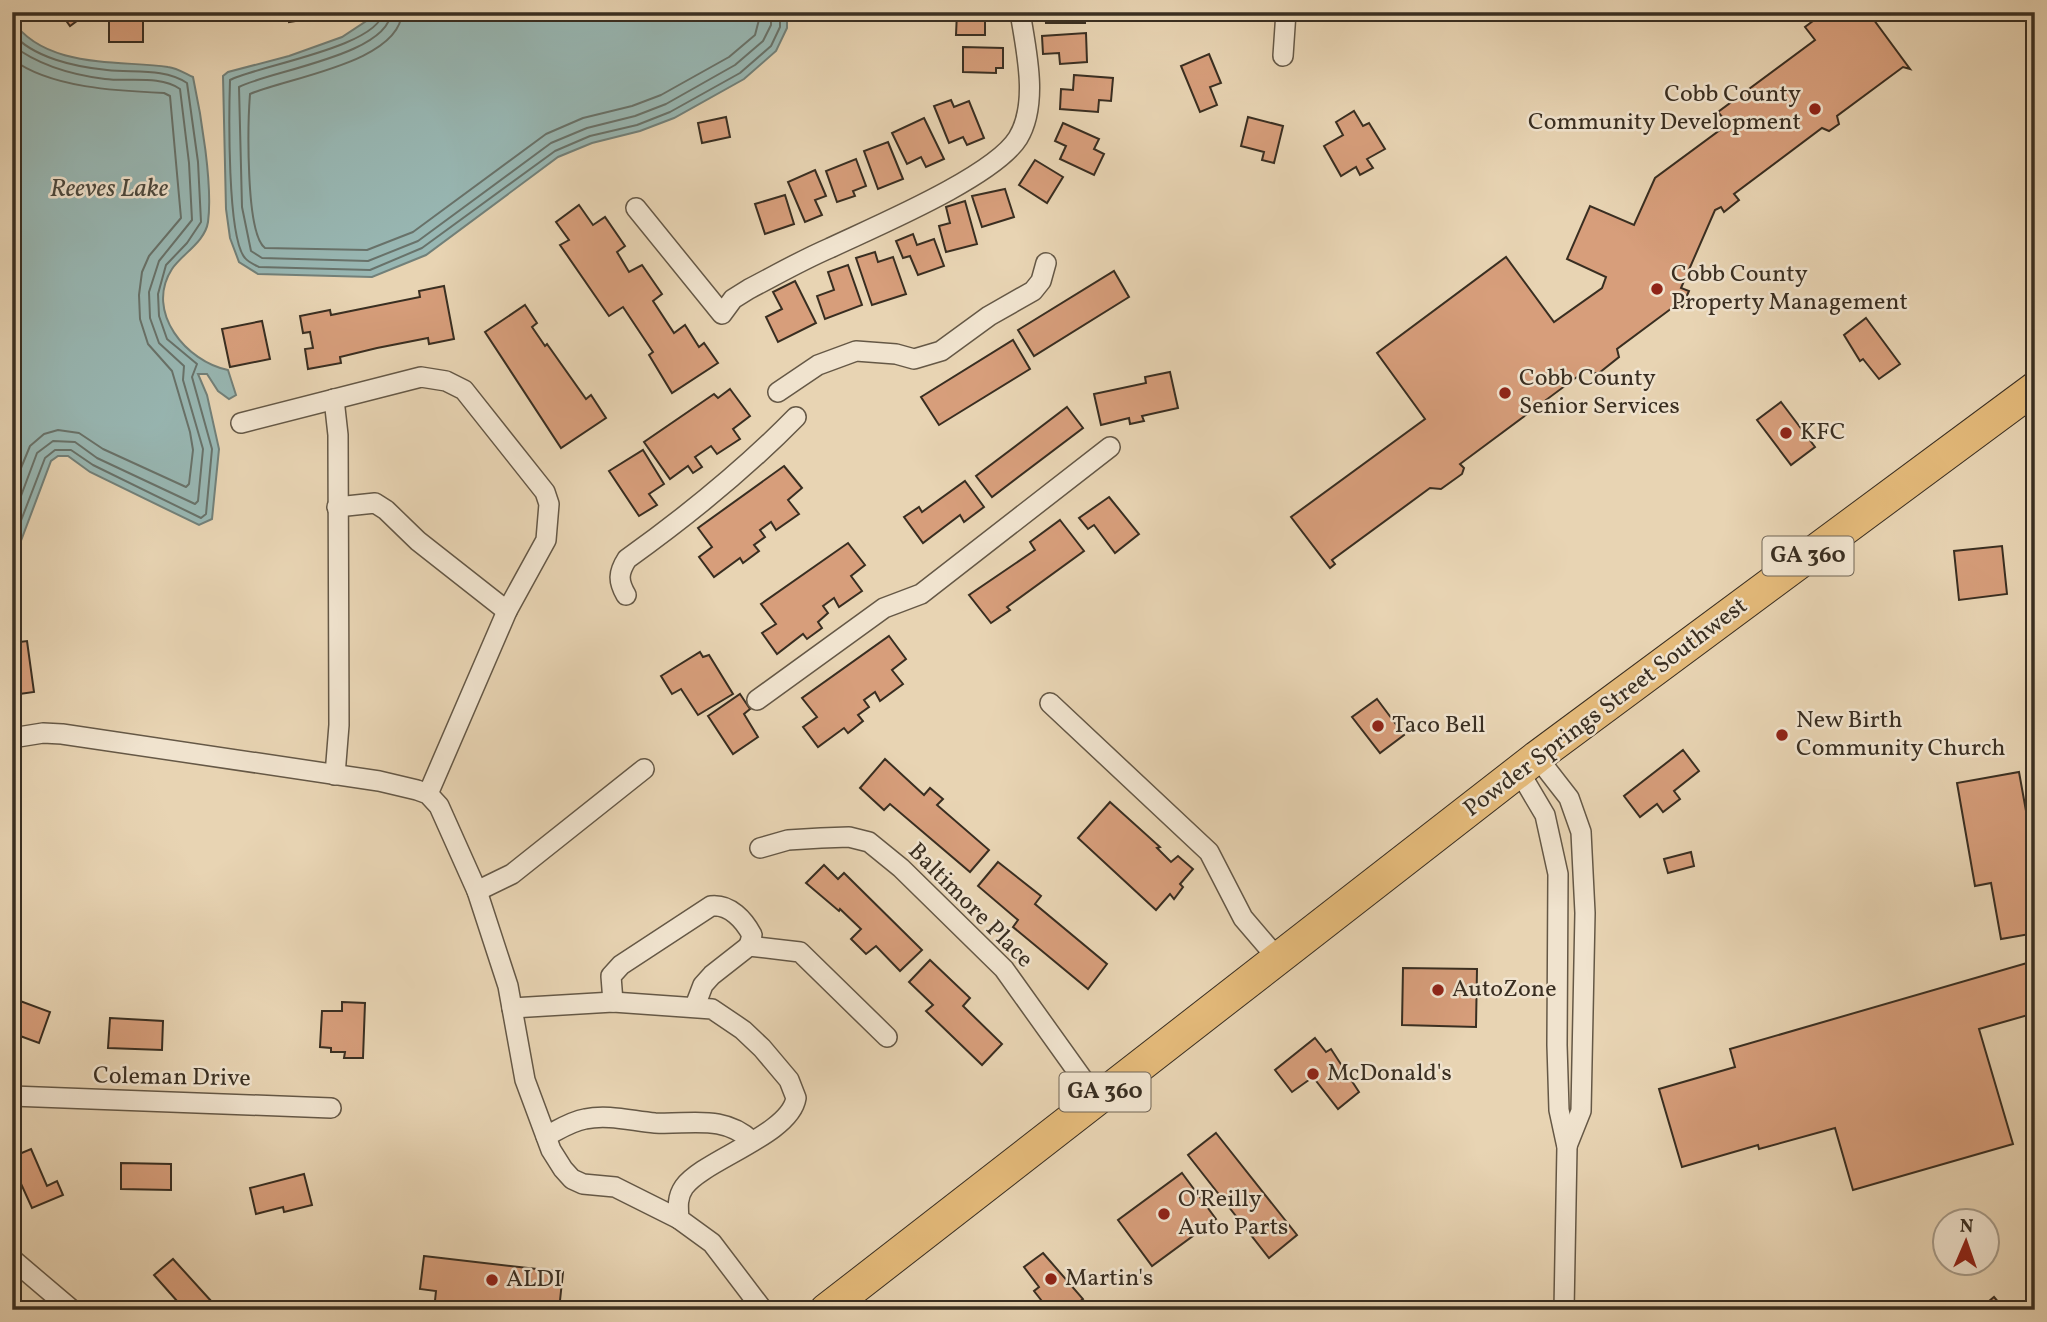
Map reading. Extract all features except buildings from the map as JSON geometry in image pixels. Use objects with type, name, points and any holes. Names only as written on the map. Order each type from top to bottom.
[{"type":"main road","name":"Powder Springs Street Southwest","points":[[1279,960],[1528,764],[2035,388]]},
{"type":"main road","name":"GA 360","points":[[826,1310],[1279,960]]},
{"type":"street","points":[[636,208],[722,314],[733,299],[749,289],[932,198],[976,174],[1007,151],[1018,138],[1025,121],[1028,94],[1028,64],[1020,12]]},
{"type":"street","points":[[1283,56],[1286,12]]},
{"type":"street","points":[[778,392],[818,365],[856,351],[914,359],[941,351],[989,316],[1033,291],[1041,281],[1046,263]]},
{"type":"street","points":[[241,423],[421,377],[435,378],[464,390],[484,411],[538,480],[549,504],[546,540],[507,611],[428,794]]},
{"type":"street","points":[[334,399],[338,435],[339,725],[335,775]]},
{"type":"street","points":[[626,595],[619,582],[621,568],[627,559],[682,519],[762,451],[796,417]]},
{"type":"street","points":[[757,700],[884,608],[921,594],[1110,447]]},
{"type":"street","points":[[337,507],[375,503],[418,541],[507,611]]},
{"type":"street","points":[[1050,703],[1209,852],[1244,918],[1279,960]]},
{"type":"street","points":[[12,738],[43,733],[62,734],[379,781],[428,794],[439,806],[477,891],[512,1008],[525,1080],[551,1150],[572,1179],[583,1184],[615,1187],[678,1219],[712,1243],[763,1310]]},
{"type":"street","points":[[1528,764],[1545,815],[1558,874],[1559,1110],[1567,1147],[1564,1310]]},
{"type":"street","points":[[1528,764],[1562,786],[1577,815],[1585,866],[1581,1111],[1567,1147]]},
{"type":"street","points":[[477,891],[512,874],[644,769]]},
{"type":"street","name":"Baltimore Place","points":[[760,848],[788,840],[821,838],[849,837],[869,842],[901,868],[1004,969],[1097,1099]]},
{"type":"street","points":[[613,1002],[611,976],[621,965],[711,906],[729,909],[741,918],[752,935],[749,946],[712,975],[703,985],[695,1006]]},
{"type":"street","points":[[749,946],[800,952],[887,1037]]},
{"type":"street","points":[[512,1008],[613,1002],[695,1006],[721,1014],[743,1030],[789,1080],[796,1098],[792,1112],[752,1141],[693,1177],[684,1186],[679,1197],[678,1219]]},
{"type":"street","name":"Coleman Drive","points":[[12,1096],[331,1108]]},
{"type":"street","points":[[546,1136],[582,1119],[596,1117],[653,1123],[705,1121],[735,1128],[752,1141]]},
{"type":"street","points":[[12,1259],[72,1310]]},
{"type":"water","points":[[380,12],[787,12],[787,28],[776,51],[744,79],[674,118],[640,131],[592,143],[558,157],[426,255],[372,277],[258,274],[239,262],[230,238],[226,209],[223,76],[228,72],[289,56],[342,37]]},
{"type":"water","name":"Reeves Lake","points":[[12,20],[26,36],[63,55],[105,62],[168,67],[193,77],[208,170],[208,222],[203,236],[172,269],[165,285],[163,302],[174,333],[198,357],[228,370],[236,395],[229,399],[218,391],[207,374],[198,374],[207,395],[219,449],[212,519],[199,525],[90,472],[68,456],[58,456],[51,461],[19,546],[12,556]]},
{"type":"place","name":"Cobb County Community Development","points":[[1815,109]]},
{"type":"place","name":"Cobb County Property Management","points":[[1657,289]]},
{"type":"place","name":"Cobb County Senior Services","points":[[1505,393]]},
{"type":"place","name":"KFC","points":[[1786,433]]},
{"type":"place","name":"Taco Bell","points":[[1378,726]]},
{"type":"place","name":"New Birth Community Church","points":[[1782,735]]},
{"type":"place","name":"AutoZone","points":[[1438,990]]},
{"type":"place","name":"McDonald's","points":[[1313,1074]]},
{"type":"place","name":"O'Reilly Auto Parts","points":[[1164,1214]]},
{"type":"place","name":"Martin's","points":[[1051,1279]]},
{"type":"place","name":"ALDI","points":[[492,1280]]}]
